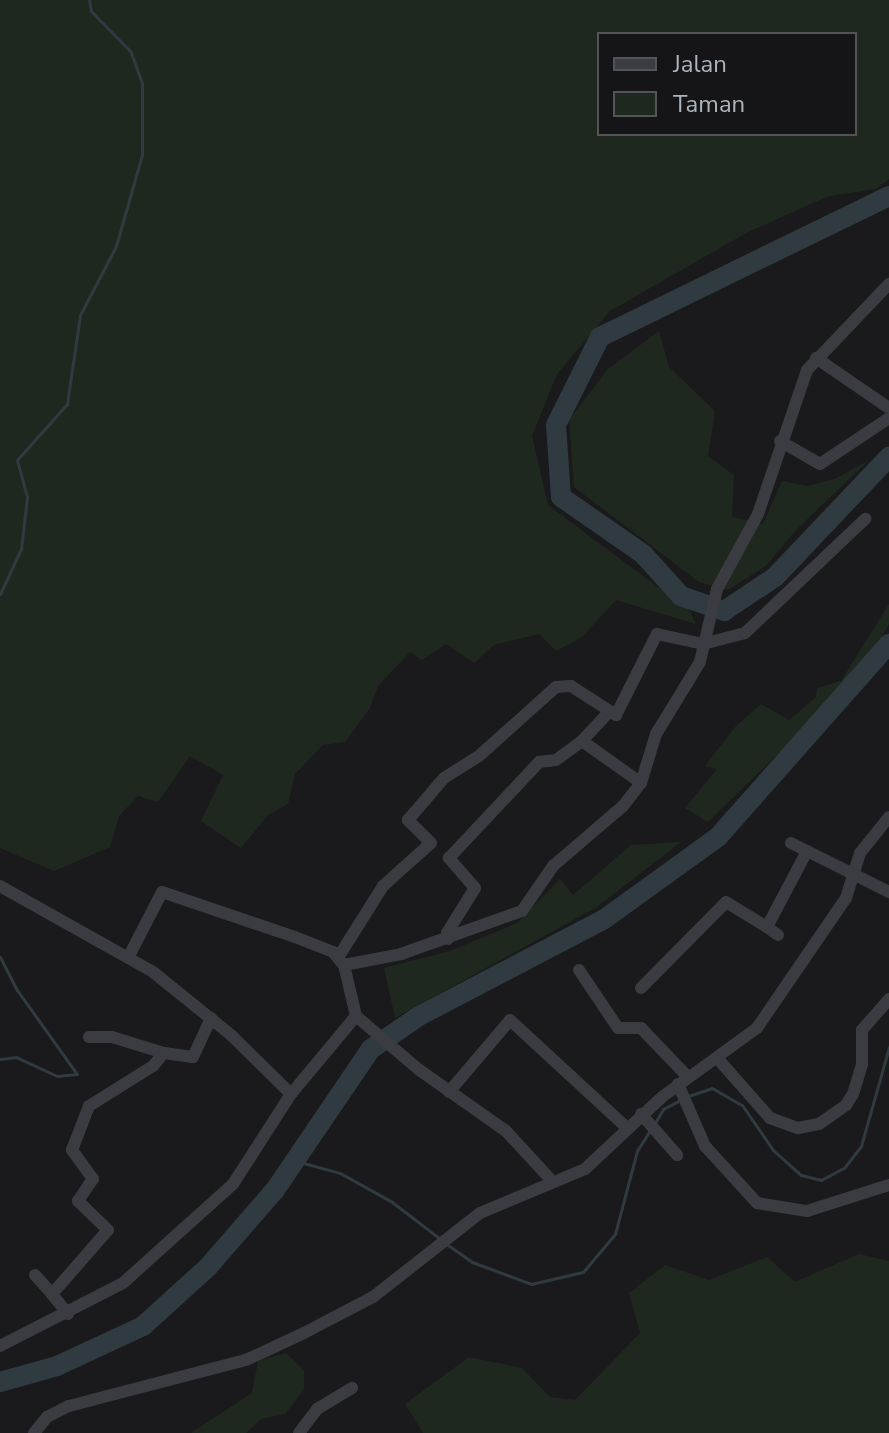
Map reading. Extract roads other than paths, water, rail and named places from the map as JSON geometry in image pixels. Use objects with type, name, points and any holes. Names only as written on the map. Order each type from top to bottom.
[{"type":"street","points":[[129,956],[162,892],[341,960],[448,939],[522,911],[553,866],[623,806],[641,783],[656,734],[700,662],[717,589],[758,514],[780,441],[816,358],[889,284]]},
{"type":"street","points":[[816,358],[889,408]]},
{"type":"street","points":[[780,441],[820,464],[889,418]]},
{"type":"street","points":[[448,939],[447,933],[475,888],[449,858],[408,823],[444,778],[479,756],[556,687],[571,686],[607,714],[616,715],[624,707],[648,644],[657,634],[703,644],[754,628],[865,519]]},
{"type":"street","points":[[449,858],[539,762],[556,760],[582,741],[607,714]]},
{"type":"street","points":[[582,741],[641,783]]},
{"type":"street","points":[[34,1433],[47,1417],[69,1406],[246,1360],[304,1333],[373,1297],[446,1236],[507,1198],[585,1169],[626,1127],[741,1045],[776,1005],[846,898],[866,843],[889,817]]},
{"type":"street","points":[[431,843],[383,886],[341,960],[356,1016],[449,1092],[518,1140],[553,1182]]},
{"type":"street","points":[[791,843],[855,871],[889,892]]},
{"type":"street","points":[[641,988],[726,902],[773,931],[807,851]]},
{"type":"street","points":[[0,886],[129,956],[211,1018],[291,1094]]},
{"type":"street","points":[[579,970],[618,1028],[641,1028],[683,1087],[705,1146],[757,1203],[807,1211],[889,1185]]},
{"type":"street","points":[[718,1059],[770,1118],[798,1128],[819,1124],[846,1105],[853,1094],[862,1064],[863,1027],[889,999]]},
{"type":"street","points":[[0,1346],[68,1314],[123,1283],[210,1206],[233,1184],[291,1094],[356,1016]]},
{"type":"street","points":[[89,1037],[112,1037],[164,1053],[193,1057],[211,1018]]},
{"type":"street","points":[[449,1092],[510,1020],[626,1127]]},
{"type":"street","points":[[52,1294],[108,1230],[78,1201],[93,1179],[72,1150],[89,1106],[153,1066],[164,1053]]},
{"type":"street","points":[[644,1117],[677,1155]]},
{"type":"street","points":[[35,1275],[68,1314]]},
{"type":"street","points":[[299,1433],[317,1409],[352,1388]]},
{"type":"waterway","points":[[0,594],[21,549],[27,497],[17,460],[67,404],[80,315],[116,246],[142,155],[142,83],[131,52],[91,11],[89,0]]},
{"type":"waterway","points":[[889,196],[600,337],[556,425],[561,497],[643,554],[681,596],[724,611],[775,577],[889,457]]},
{"type":"waterway","points":[[0,1382],[57,1366],[143,1326],[208,1267],[275,1190],[371,1049],[419,1016],[603,920],[718,837],[889,644]]},
{"type":"waterway","points":[[0,957],[17,990],[77,1074],[57,1076],[16,1057],[0,1059]]},
{"type":"waterway","points":[[688,1096],[712,1088],[742,1105],[773,1150],[801,1175],[821,1180],[844,1168],[861,1146],[889,1047]]},
{"type":"waterway","points":[[655,1123],[663,1109],[681,1100]]},
{"type":"waterway","points":[[445,1243],[472,1262],[531,1284],[583,1272],[615,1234],[637,1151],[651,1129]]},
{"type":"waterway","points":[[296,1161],[340,1173],[392,1202],[439,1238]]}]
